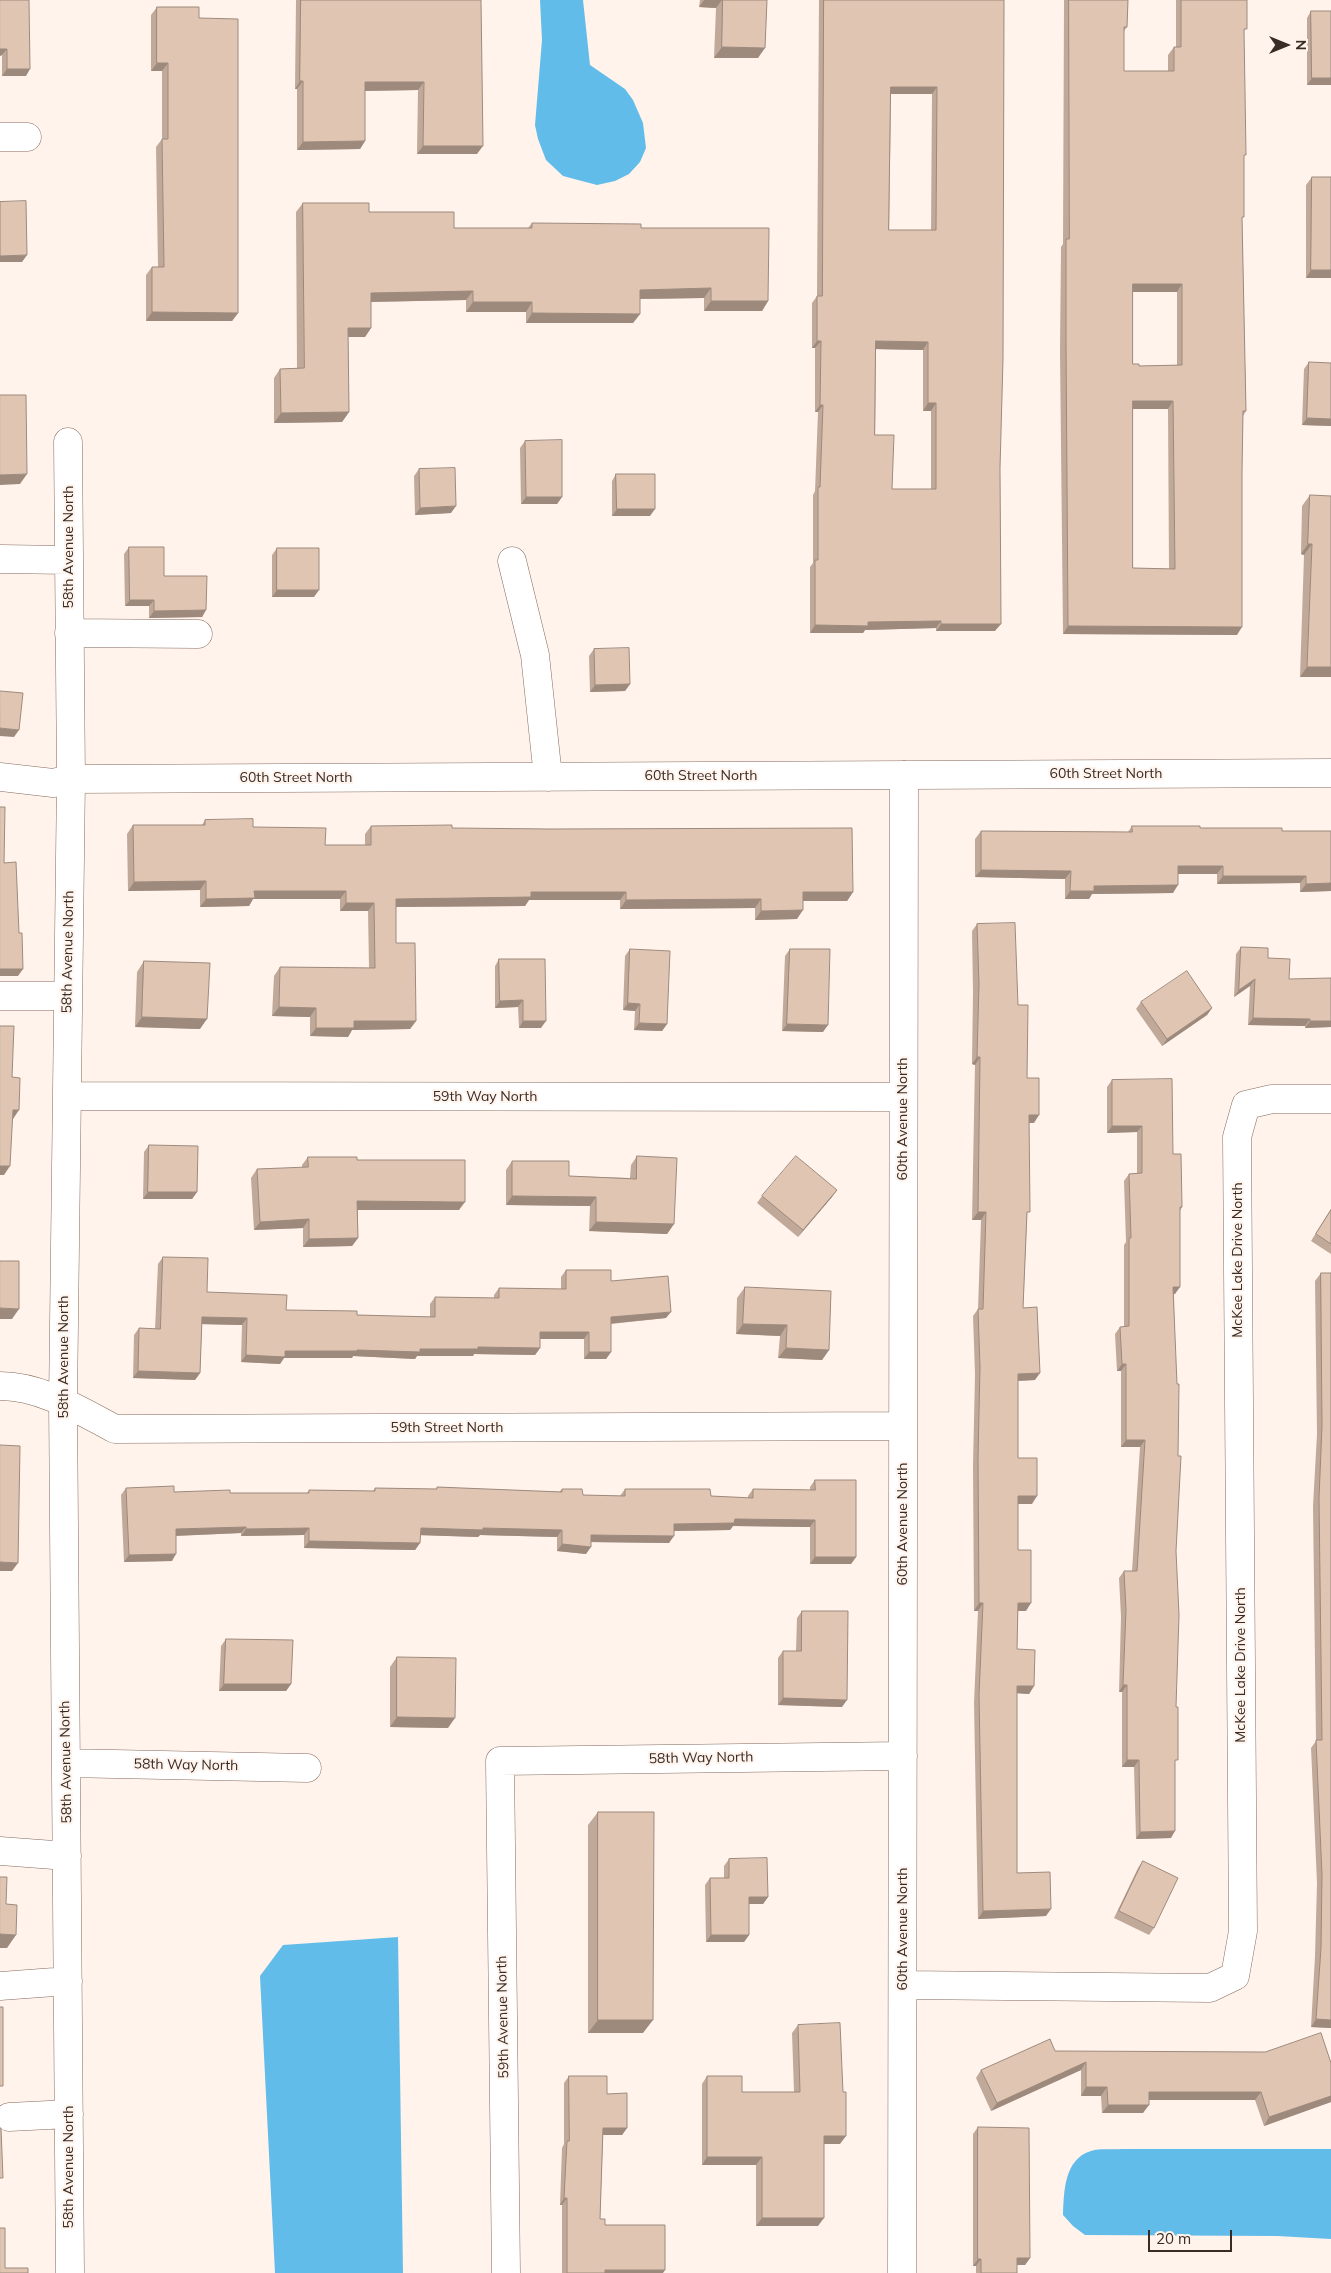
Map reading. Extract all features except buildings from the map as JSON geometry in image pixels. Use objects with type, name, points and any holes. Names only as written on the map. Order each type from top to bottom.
[{"type":"street","points":[[0,137],[27,137]]},
{"type":"street","name":"58th Avenue North","points":[[68,442],[71,779],[63,1401],[70,2273]]},
{"type":"street","points":[[0,559],[68,560]]},
{"type":"street","points":[[512,561],[535,655],[548,777]]},
{"type":"street","points":[[69,633],[198,634]]},
{"type":"street","name":"60th Street North","points":[[0,777],[53,783],[71,779],[1331,774]]},
{"type":"street","name":"60th Avenue North","points":[[902,2273],[902,1097],[904,775]]},
{"type":"street","points":[[0,996],[67,996]]},
{"type":"street","name":"59th Way North","points":[[67,1096],[902,1097]]},
{"type":"street","name":"McKee Lake Drive North","points":[[903,1985],[1210,1988],[1235,1976],[1243,1931],[1237,1137],[1246,1105],[1272,1099],[1331,1099]]},
{"type":"street","name":"59th Street North","points":[[0,1386],[15,1386],[63,1401],[115,1429],[903,1426]]},
{"type":"street","name":"58th Way North","points":[[500,1761],[903,1756]]},
{"type":"street","name":"59th Avenue North","points":[[500,1761],[506,2273]]},
{"type":"street","name":"58th Way North","points":[[66,1763],[307,1768]]},
{"type":"street","points":[[0,1851],[67,1856]]},
{"type":"street","points":[[0,1986],[68,1981]]},
{"type":"street","points":[[9,2117],[69,2114]]},
{"type":"water","points":[[540,0],[583,0],[590,65],[625,89],[633,100],[643,123],[646,148],[640,162],[629,174],[615,181],[597,185],[563,176],[546,160],[535,125],[542,40]]},
{"type":"water","points":[[398,1937],[403,2273],[275,2273],[260,1976],[283,1945]]},
{"type":"water","points":[[1122,2149],[1331,2149],[1331,2239],[1277,2236],[1085,2235],[1063,2215],[1067,2177],[1075,2161],[1082,2155],[1091,2151]]}]
